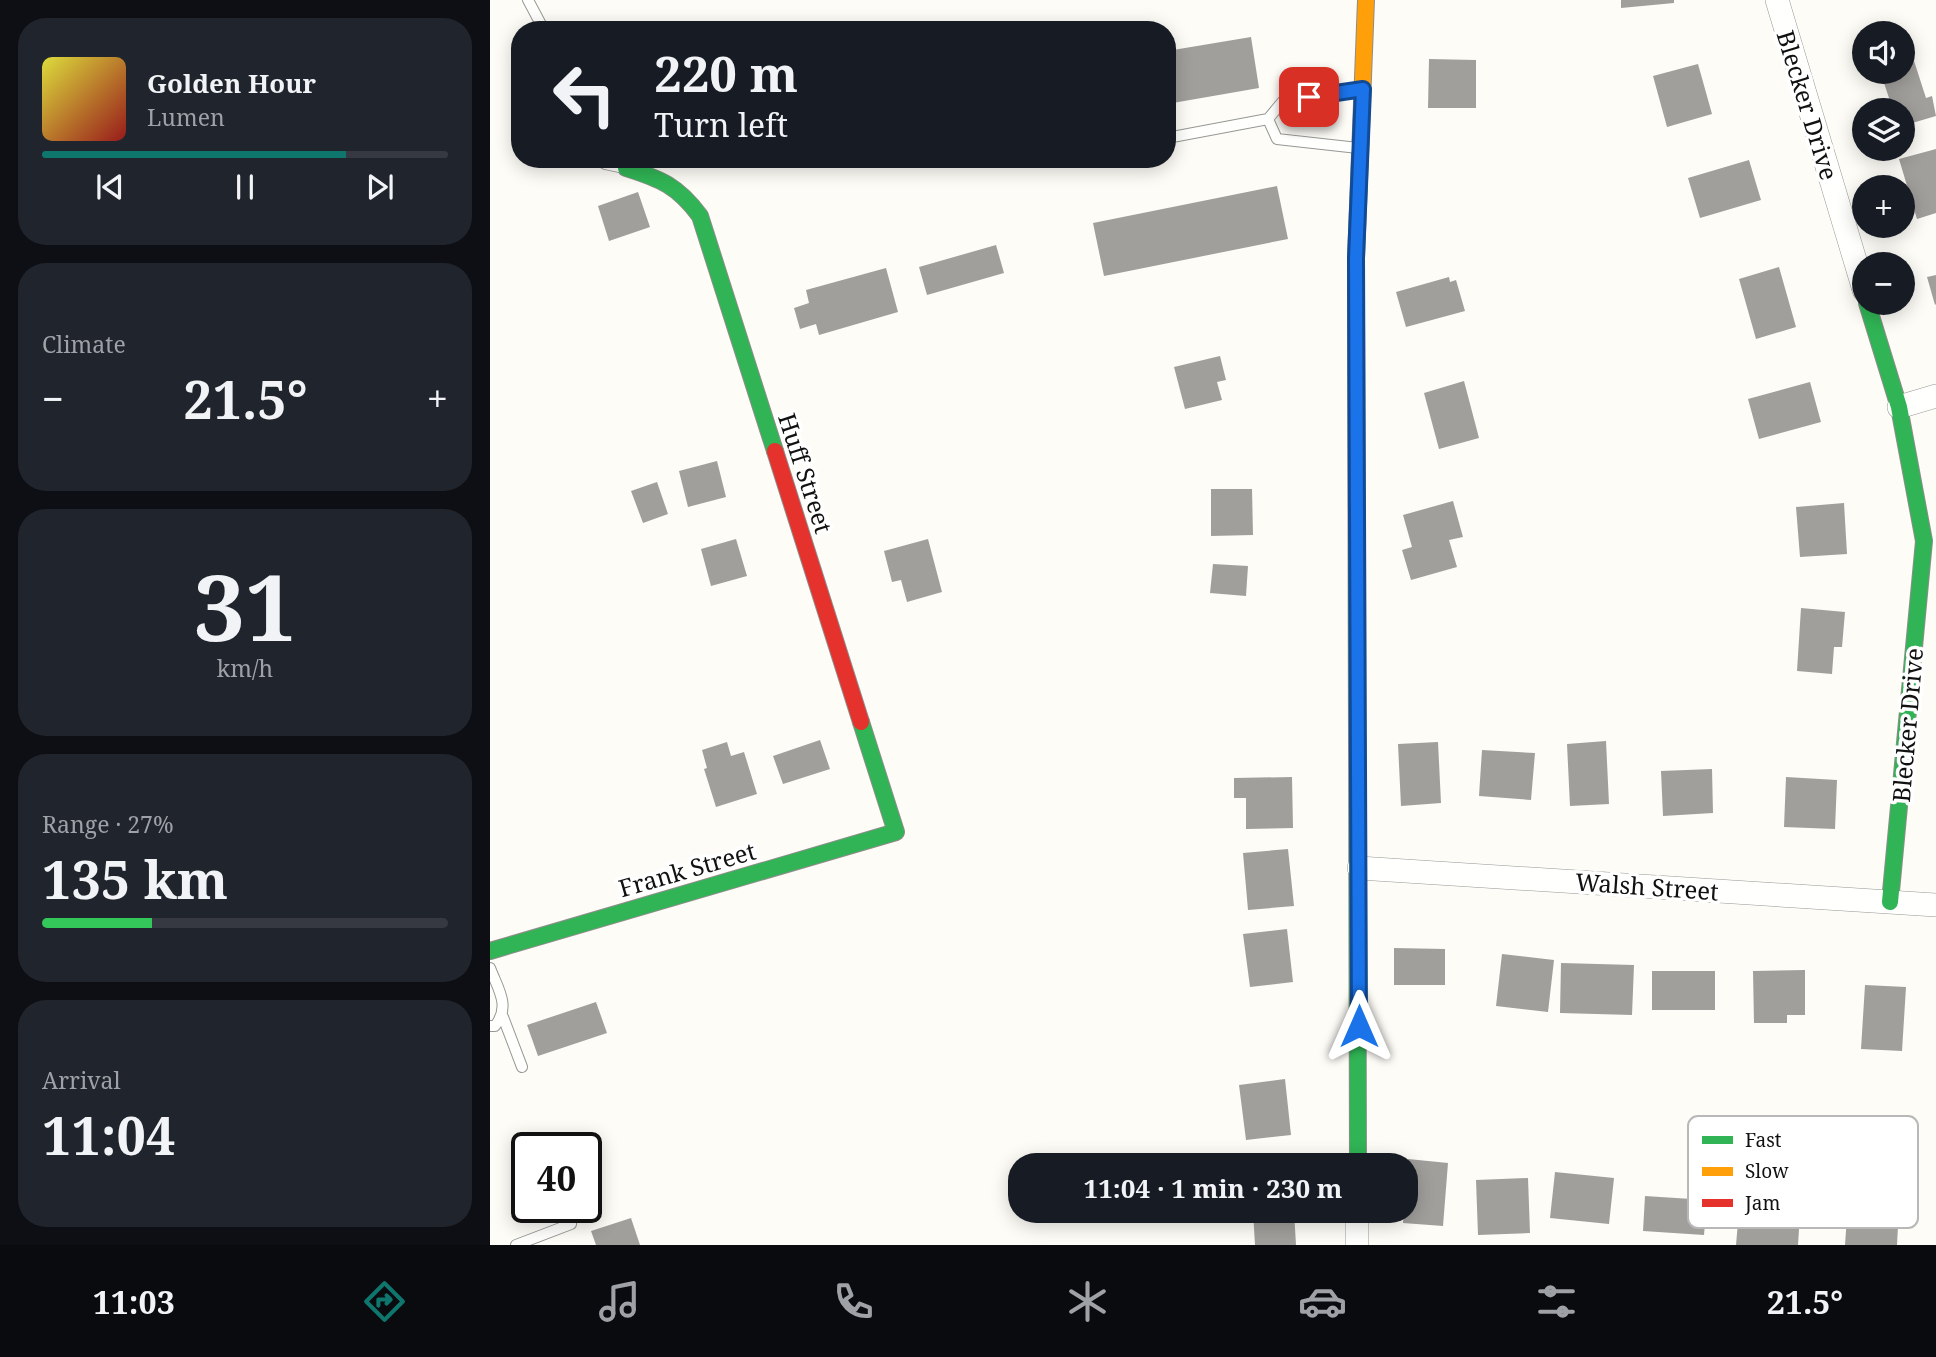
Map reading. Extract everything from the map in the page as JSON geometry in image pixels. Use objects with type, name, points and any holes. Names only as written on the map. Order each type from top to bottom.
[{"type":"street","points":[[1358,1153],[1356,258],[1366,0]]},
{"type":"street","name":"Blecker Drive","points":[[1777,0],[1853,252]]},
{"type":"street","name":"Huff Street","points":[[626,169],[670,182],[687,197],[700,216],[896,832]]},
{"type":"street","name":"Blecker Drive","points":[[1871,315],[1899,407],[1924,541],[1890,902]]},
{"type":"street","points":[[1899,407],[1936,396]]},
{"type":"street","name":"Frank Street","points":[[490,951],[896,832]]},
{"type":"street","name":"Walsh Street","points":[[1359,868],[1936,905]]},
{"type":"street","points":[[1357,1223],[1357,1245]]},
{"type":"lane","points":[[528,0],[539,21]]},
{"type":"lane","points":[[1176,136],[1268,119],[1283,101],[1363,89]]},
{"type":"lane","points":[[1268,119],[1277,139],[1306,140],[1360,148]]},
{"type":"lane","points":[[622,168],[626,169]]},
{"type":"lane","points":[[490,968],[504,1006],[503,1017],[522,1067]]},
{"type":"lane","points":[[490,1026],[495,1026],[503,1017]]},
{"type":"lane","points":[[516,1245],[571,1224]]},
{"type":"building","points":[[1621,0],[1674,0],[1674,3],[1621,8]]},
{"type":"building","points":[[1251,37],[1259,88],[1176,102],[1176,50]]},
{"type":"building","points":[[1429,59],[1476,60],[1476,108],[1428,108]]},
{"type":"building","points":[[1698,64],[1712,114],[1667,127],[1653,76]]},
{"type":"building","points":[[1915,64],[1926,98],[1932,96],[1936,116],[1915,122],[1915,98],[1889,98],[1884,84],[1915,84]]},
{"type":"building","points":[[1936,149],[1936,213],[1917,219],[1915,175],[1904,175],[1900,161],[1915,161],[1915,155]]},
{"type":"building","points":[[1749,160],[1761,200],[1700,218],[1688,178]]},
{"type":"building","points":[[1277,186],[1288,239],[1104,276],[1093,223]]},
{"type":"building","points":[[638,192],[650,227],[609,241],[598,206]]},
{"type":"building","points":[[996,245],[1004,273],[927,295],[919,267]]},
{"type":"building","points":[[1779,267],[1796,327],[1756,339],[1739,279]]},
{"type":"building","points":[[886,268],[898,312],[819,335],[816,324],[800,329],[794,308],[809,303],[806,290]]},
{"type":"building","points":[[1936,275],[1936,304],[1935,305],[1927,277]]},
{"type":"building","points":[[1449,277],[1450,282],[1456,280],[1465,311],[1406,327],[1396,292]]},
{"type":"building","points":[[1220,356],[1226,380],[1217,382],[1222,400],[1185,409],[1174,367]]},
{"type":"building","points":[[1464,381],[1479,438],[1439,449],[1424,393]]},
{"type":"building","points":[[1810,382],[1821,422],[1759,439],[1748,399]]},
{"type":"building","points":[[717,461],[726,497],[688,507],[679,471]]},
{"type":"building","points":[[657,482],[668,514],[643,523],[631,491]]},
{"type":"building","points":[[1211,489],[1252,489],[1253,535],[1211,536]]},
{"type":"building","points":[[1453,501],[1463,537],[1449,540],[1457,567],[1411,580],[1402,550],[1412,547],[1403,515]]},
{"type":"building","points":[[1844,503],[1847,554],[1800,557],[1796,507]]},
{"type":"building","points":[[736,539],[747,576],[711,586],[701,549]]},
{"type":"building","points":[[928,539],[942,592],[907,602],[901,580],[892,582],[884,551]]},
{"type":"building","points":[[1213,564],[1248,566],[1246,596],[1210,593]]},
{"type":"building","points":[[1801,608],[1845,612],[1842,647],[1834,647],[1832,674],[1797,671]]},
{"type":"building","points":[[820,740],[830,769],[783,784],[773,756]]},
{"type":"building","points":[[1606,741],[1609,804],[1570,806],[1567,744]]},
{"type":"building","points":[[727,742],[731,756],[744,752],[757,794],[716,807],[704,769],[707,768],[702,750]]},
{"type":"building","points":[[1438,742],[1441,803],[1401,806],[1398,744]]},
{"type":"building","points":[[1482,750],[1535,753],[1531,800],[1479,796]]},
{"type":"building","points":[[1712,769],[1713,813],[1663,816],[1661,771]]},
{"type":"building","points":[[1292,777],[1293,828],[1246,829],[1246,798],[1234,798],[1234,778]]},
{"type":"building","points":[[1786,777],[1837,780],[1835,829],[1784,827]]},
{"type":"building","points":[[1288,849],[1294,906],[1248,910],[1243,853]]},
{"type":"building","points":[[1287,929],[1293,982],[1250,987],[1243,934]]},
{"type":"building","points":[[1394,948],[1445,949],[1445,985],[1394,985]]},
{"type":"building","points":[[1502,954],[1554,960],[1548,1012],[1496,1006]]},
{"type":"building","points":[[1561,963],[1634,965],[1632,1015],[1560,1013]]},
{"type":"building","points":[[1805,970],[1805,1015],[1787,1015],[1787,1023],[1754,1023],[1753,971]]},
{"type":"building","points":[[1652,971],[1715,971],[1715,1010],[1652,1010]]},
{"type":"building","points":[[1865,985],[1906,987],[1902,1051],[1861,1049]]},
{"type":"building","points":[[596,1002],[607,1033],[538,1056],[527,1025]]},
{"type":"building","points":[[1285,1079],[1291,1135],[1246,1140],[1239,1085]]},
{"type":"building","points":[[1418,1160],[1448,1163],[1443,1226],[1403,1223],[1418,1223]]},
{"type":"building","points":[[1555,1172],[1614,1178],[1609,1224],[1550,1218]]},
{"type":"building","points":[[1528,1178],[1530,1233],[1478,1235],[1476,1180]]},
{"type":"building","points":[[1645,1196],[1688,1199],[1688,1228],[1705,1228],[1704,1235],[1643,1231]]},
{"type":"building","points":[[631,1218],[640,1245],[596,1245],[591,1231]]},
{"type":"building","points":[[1254,1223],[1295,1223],[1296,1245],[1255,1245]]},
{"type":"building","points":[[1737,1228],[1799,1228],[1798,1245],[1736,1245]]},
{"type":"building","points":[[1846,1228],[1898,1228],[1897,1245],[1845,1245]]},
{"type":"traffic: fast","points":[[626,168],[668,185],[684,197],[700,216],[775,451]]},
{"type":"traffic: fast","points":[[1871,315],[1899,407],[1924,541],[1890,902]]},
{"type":"traffic: fast","points":[[1356,319],[1358,1153]]},
{"type":"traffic: fast","points":[[490,951],[896,832],[861,722]]},
{"type":"traffic: slow","points":[[1356,319],[1366,0]]},
{"type":"traffic: jam","points":[[775,451],[861,722]]},
{"type":"route","points":[[1309,97],[1363,89],[1356,258],[1359,1026]]}]
